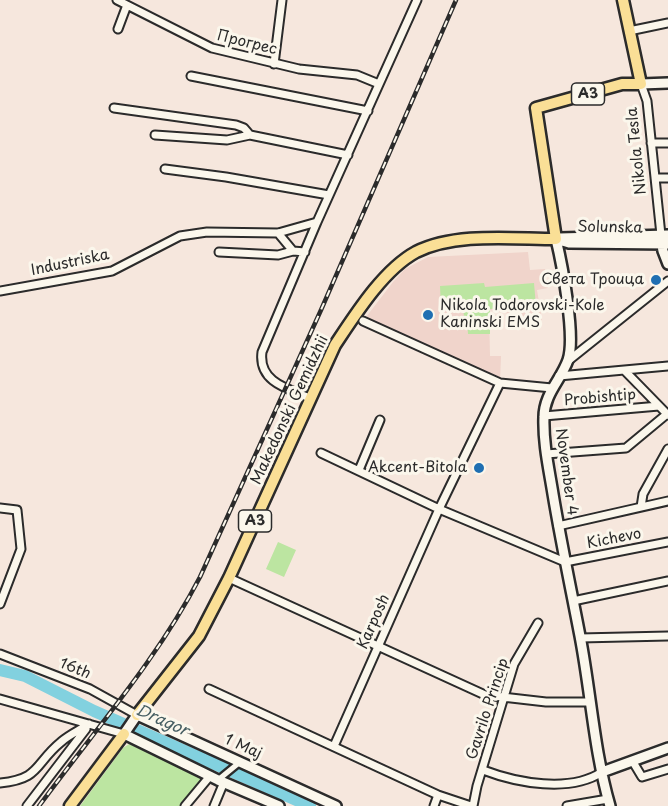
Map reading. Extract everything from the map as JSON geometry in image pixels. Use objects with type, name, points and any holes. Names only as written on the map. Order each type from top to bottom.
[{"type":"main road","name":"Nikola Tesla","points":[[623,0],[641,84]]},
{"type":"main road","name":"November 4","points":[[556,238],[536,108],[622,84],[641,84]]},
{"type":"main road","name":"Makedonski Gemidzhii","points":[[137,715],[199,636],[229,578],[335,345],[354,316],[382,282],[399,264],[415,253],[436,245],[465,239],[556,238]]},
{"type":"main road","name":"A3","points":[[70,806],[124,734]]},
{"type":"street","name":"Прогрес","points":[[117,0],[201,44],[299,69],[357,75],[379,84]]},
{"type":"street","points":[[274,64],[282,0]]},
{"type":"street","points":[[310,398],[272,380],[260,362],[262,351],[417,0]]},
{"type":"street","points":[[118,29],[127,5]]},
{"type":"street","points":[[629,31],[668,23]]},
{"type":"street","points":[[191,76],[368,111]]},
{"type":"street","points":[[641,84],[668,83]]},
{"type":"street","name":"Nikola Tesla","points":[[641,84],[647,101],[655,178],[668,264]]},
{"type":"street","points":[[114,108],[236,125],[244,128],[250,135]]},
{"type":"street","points":[[155,135],[227,140],[250,135],[348,155]]},
{"type":"street","points":[[651,143],[668,143]]},
{"type":"street","points":[[165,170],[237,179],[329,195]]},
{"type":"street","points":[[655,178],[668,178]]},
{"type":"street","name":"Industriska","points":[[0,291],[112,271],[180,236],[207,232],[278,233],[317,222]]},
{"type":"street","points":[[278,233],[293,251]]},
{"type":"street","name":"Solunska","points":[[556,238],[569,236],[665,239]]},
{"type":"street","name":"November 4","points":[[556,238],[571,338],[568,361],[552,387],[544,416],[546,454],[609,802]]},
{"type":"street","points":[[219,252],[278,255],[293,251],[304,252]]},
{"type":"street","points":[[568,361],[668,281]]},
{"type":"street","points":[[363,321],[500,383],[552,387]]},
{"type":"street","points":[[559,376],[668,366]]},
{"type":"street","points":[[546,454],[626,448],[668,415],[625,371]]},
{"type":"street","name":"Karposh","points":[[334,746],[439,509],[500,383]]},
{"type":"street","name":"Probishtip","points":[[544,416],[659,406]]},
{"type":"street","points":[[359,470],[380,420]]},
{"type":"street","points":[[641,507],[643,494],[668,449]]},
{"type":"street","points":[[321,453],[439,509],[565,562]]},
{"type":"street","points":[[558,526],[668,501]]},
{"type":"street","points":[[0,508],[17,510],[21,549],[0,604]]},
{"type":"street","name":"Kichevo","points":[[565,562],[668,542]]},
{"type":"street","points":[[229,578],[485,695],[546,702],[590,702]]},
{"type":"street","points":[[573,601],[668,582]]},
{"type":"street","name":"Gavrilo Princip","points":[[472,806],[514,664],[538,623]]},
{"type":"street","points":[[580,638],[668,636]]},
{"type":"street","name":"16th","points":[[0,654],[90,689],[137,715]]},
{"type":"street","points":[[209,689],[438,795],[472,806]]},
{"type":"street","points":[[0,699],[124,734],[279,806]]},
{"type":"street","name":"A3","points":[[124,734],[137,715]]},
{"type":"street","name":"1 Maj","points":[[137,715],[336,806]]},
{"type":"street","points":[[0,783],[15,781],[33,774],[61,742],[89,724]]},
{"type":"street","points":[[27,806],[89,724]]},
{"type":"street","points":[[483,770],[508,779],[536,783],[572,782],[593,778],[602,772],[668,748]]},
{"type":"street","points":[[633,762],[642,777],[668,769]]},
{"type":"street","points":[[185,806],[238,763]]},
{"type":"street","points":[[214,806],[219,779]]},
{"type":"street","points":[[434,806],[438,795]]},
{"type":"street","points":[[567,806],[609,802]]},
{"type":"shaded area","name":"Nikola Todorovski-Kole Kaninski EMS","points":[[528,252],[530,270],[545,269],[548,288],[537,290],[542,320],[489,310],[490,356],[501,356],[500,383],[363,321],[405,269],[428,257]]},
{"type":"green space","points":[[484,283],[485,287],[534,283],[536,306],[490,309],[490,334],[468,334],[467,318],[464,317],[463,306],[441,307],[440,286]]},
{"type":"green space","points":[[278,542],[296,550],[284,577],[266,569]]},
{"type":"green space","points":[[129,744],[203,776],[203,781],[181,806],[80,806],[123,748]]},
{"type":"waterway","name":"Dragor","points":[[0,670],[25,676],[94,711],[310,806]]},
{"type":"railway","points":[[39,806],[145,666],[183,608],[200,577],[321,310],[456,0]]},
{"type":"place","name":"Света Троица","points":[[656,280]]},
{"type":"place","name":"Nikola Todorovski-Kole Kaninski EMS","points":[[428,315]]},
{"type":"place","name":"Akcent-Bitola","points":[[479,468]]}]
